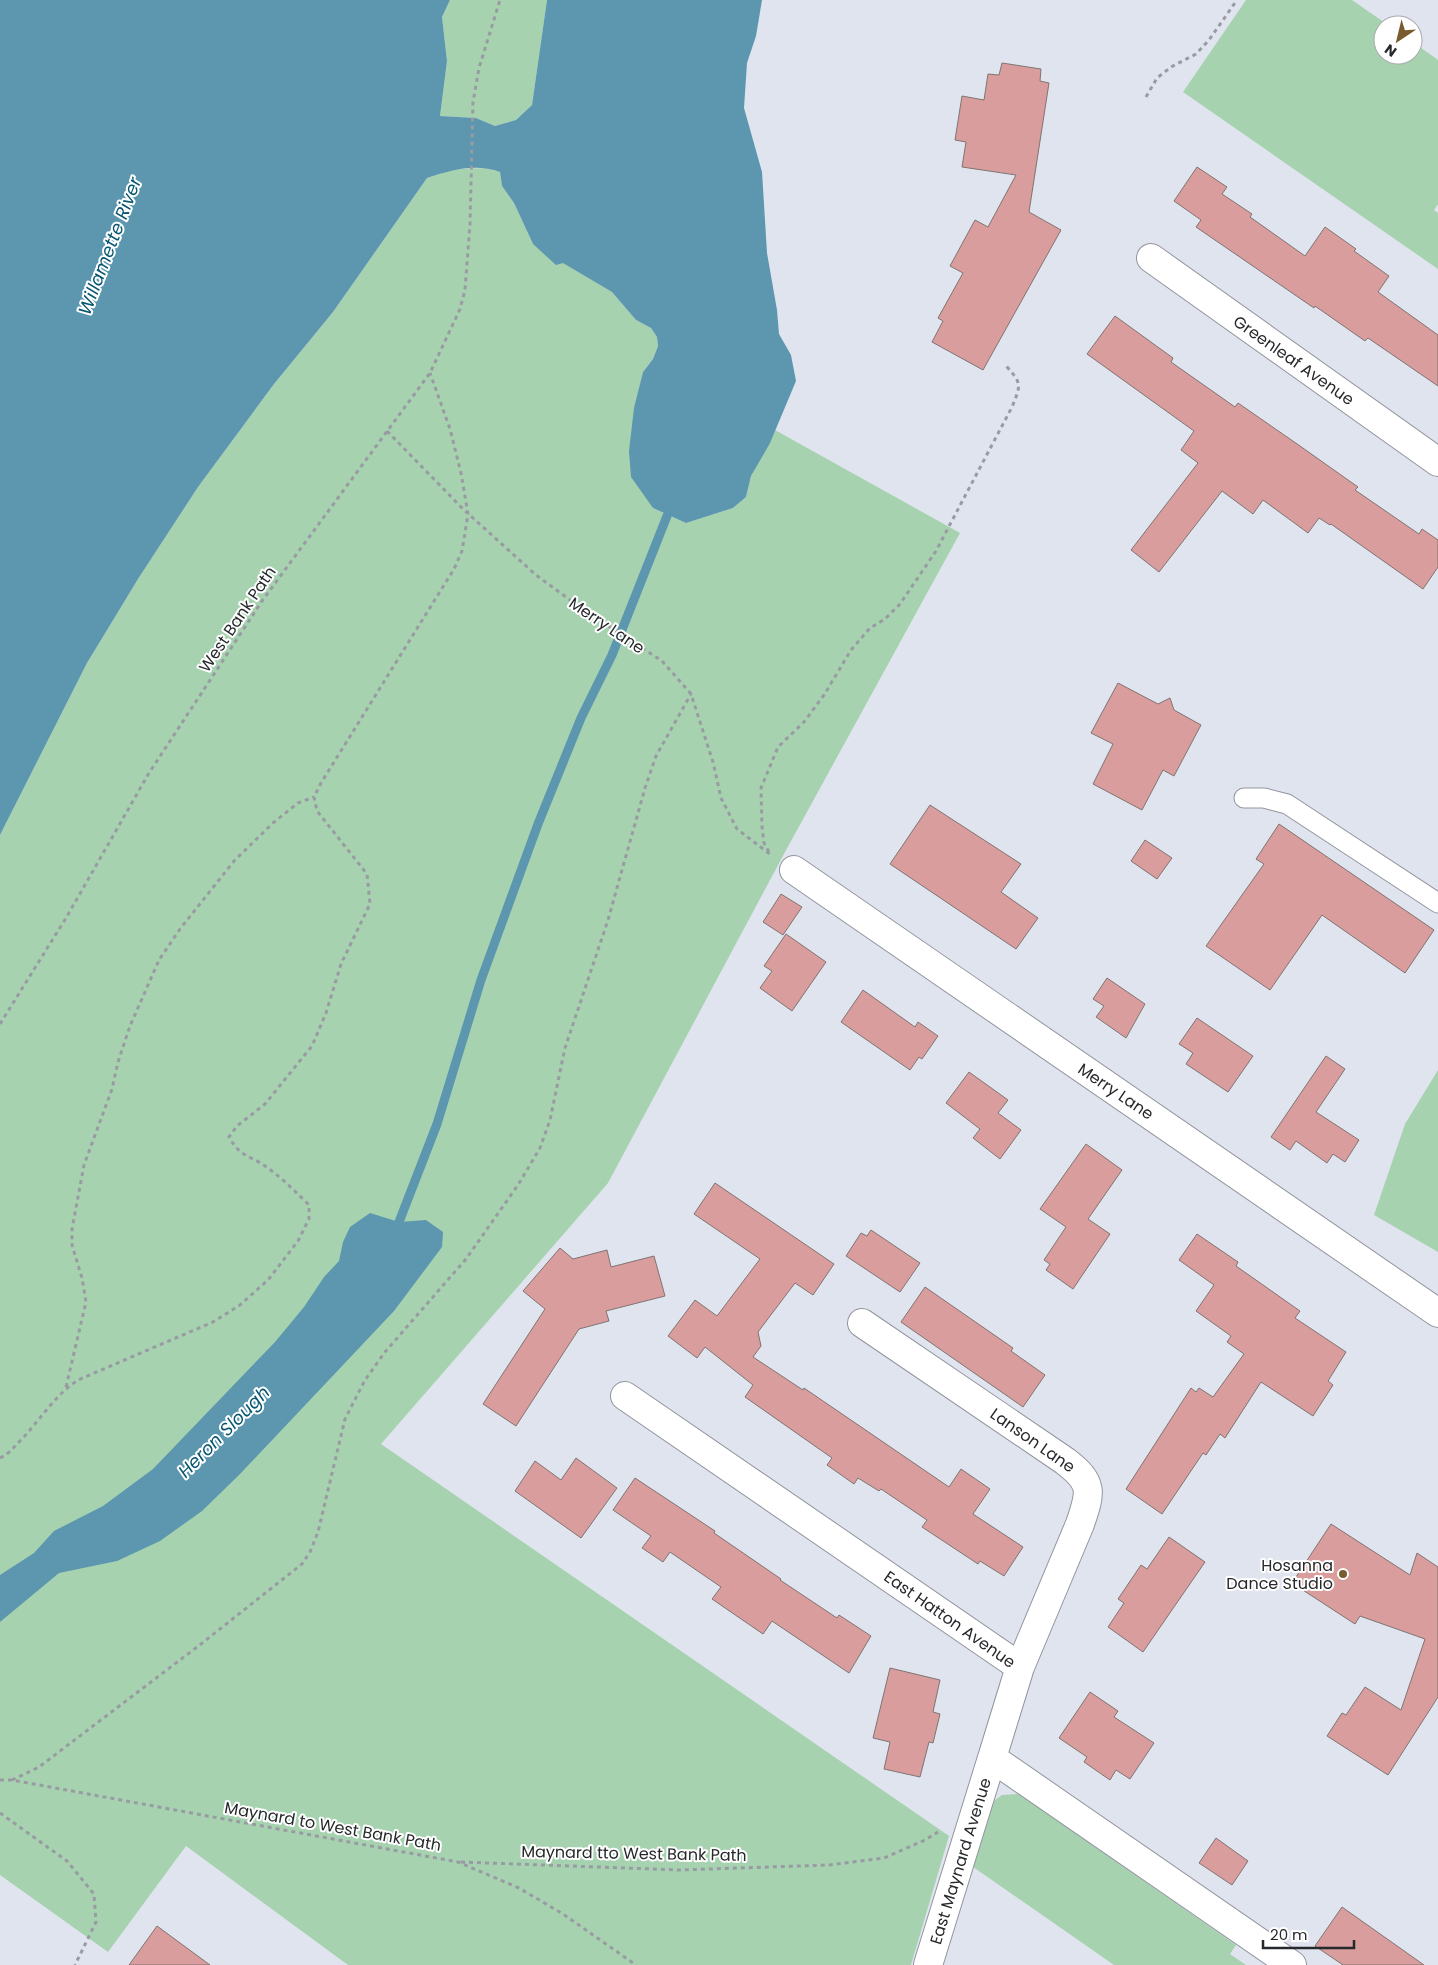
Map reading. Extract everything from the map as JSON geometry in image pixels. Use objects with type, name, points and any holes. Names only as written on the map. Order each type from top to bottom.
[{"type":"street","name":"Greenleaf Avenue","points":[[1151,258],[1438,462]]},
{"type":"street","name":"Merry Lane","points":[[794,870],[1438,1313]]},
{"type":"street","name":"Lanson Lane","points":[[862,1323],[1065,1461],[1081,1473],[1088,1486],[1086,1505],[1080,1524],[1020,1667]]},
{"type":"street","name":"East Hatton Avenue","points":[[625,1396],[1020,1667],[992,1758]]},
{"type":"street","name":"East Maynard Avenue","points":[[928,1965],[992,1758]]},
{"type":"street","points":[[992,1758],[1292,1965]]},
{"type":"lane","points":[[1244,798],[1264,798],[1287,804],[1438,903]]},
{"type":"path","name":"West Bank Path","points":[[0,1024],[66,918],[149,773],[262,601],[430,374],[460,309],[465,290],[470,224],[473,102],[479,68],[500,0]]},
{"type":"path","points":[[1146,97],[1157,78],[1196,54],[1209,40],[1237,0]]},
{"type":"path","name":"Merry Lane","points":[[387,431],[468,514],[536,575],[581,608],[662,662],[690,694],[713,762],[721,798],[737,829],[771,854],[764,843],[761,788],[778,747],[804,722],[824,695],[851,650],[870,628],[885,619],[900,604],[936,551],[1020,389],[1018,379],[1006,366]]},
{"type":"path","points":[[66,1388],[86,1302],[82,1278],[72,1245],[72,1228],[84,1165],[112,1089],[118,1062],[130,1026],[159,960],[180,929],[234,861],[273,823],[298,803],[314,797],[454,569],[462,551],[468,514],[450,429],[430,374]]},
{"type":"path","points":[[12,1780],[39,1767],[201,1644],[302,1564],[310,1552],[318,1532],[345,1419],[365,1380],[385,1352],[466,1259],[518,1186],[540,1148],[550,1120],[565,1048],[608,920],[645,788],[656,756],[690,694]]},
{"type":"path","points":[[0,1458],[6,1455],[30,1430],[66,1388],[78,1380],[213,1322],[240,1305],[268,1280],[298,1241],[309,1219],[308,1205],[304,1200],[264,1165],[247,1158],[235,1148],[229,1137],[237,1126],[265,1104],[312,1046],[326,1013],[342,964],[370,904],[367,874],[317,811],[314,797]]},
{"type":"path","name":"Maynard to West Bank Path","points":[[0,1780],[12,1780],[458,1862],[519,1888],[563,1914],[636,1965]]},
{"type":"path","name":"Maynard tto West Bank Path","points":[[458,1862],[680,1870],[828,1865],[884,1858],[924,1840],[975,1809]]},
{"type":"path","points":[[0,1813],[67,1861],[94,1894],[96,1922],[75,1965]]},
{"type":"green space","points":[[450,0],[547,0],[532,105],[516,120],[495,126],[476,118],[440,116],[447,61],[442,17]]},
{"type":"green space","points":[[1246,0],[1352,0],[1374,15],[1373,65],[1423,65],[1423,49],[1438,60],[1438,204],[1434,210],[1438,213],[1438,269],[1183,92]]},
{"type":"green space","points":[[488,168],[500,172],[502,186],[514,203],[533,244],[612,292],[636,320],[651,328],[657,337],[658,346],[653,359],[643,372],[639,389],[653,508],[686,523],[733,508],[746,497],[751,476],[775,430],[960,533],[785,852],[608,1183],[381,1444],[949,1836],[911,1965],[348,1965],[186,1846],[108,1952],[0,1875],[0,835],[87,663],[138,579],[198,487],[274,384],[333,312],[427,178],[453,169]]},
{"type":"green space","points":[[1438,1070],[1438,1252],[1374,1215],[1405,1124]]},
{"type":"green space","points":[[1019,1794],[1236,1945],[1230,1954],[1246,1965],[1114,1965],[966,1862],[987,1806],[1002,1795]]},
{"type":"water","name":"Willamette River","points":[[0,0],[450,0],[442,17],[447,61],[440,116],[476,118],[495,126],[516,120],[532,105],[547,0],[762,0],[756,36],[747,63],[744,108],[762,172],[767,253],[777,310],[779,334],[791,355],[796,381],[770,443],[751,476],[746,497],[733,508],[686,523],[653,508],[631,477],[629,451],[634,408],[643,372],[653,359],[658,346],[657,337],[651,328],[636,320],[612,292],[563,263],[556,265],[533,244],[514,203],[502,186],[500,172],[491,169],[473,168],[454,170],[427,178],[333,312],[274,384],[198,487],[138,579],[87,663],[0,835]]},
{"type":"water","name":"Heron Slough","points":[[370,1213],[399,1222],[426,1220],[443,1232],[442,1247],[394,1311],[240,1474],[202,1511],[160,1541],[117,1561],[59,1573],[0,1622],[0,1575],[34,1553],[54,1531],[103,1506],[153,1469],[275,1342],[304,1307],[324,1277],[339,1261],[343,1242],[350,1227]]},
{"type":"building","points":[[1002,63],[1041,69],[1040,81],[1049,83],[1029,212],[1061,230],[983,370],[932,342],[943,321],[938,318],[963,273],[950,266],[975,220],[988,227],[1016,175],[962,167],[966,142],[955,140],[962,96],[984,100],[988,74],[999,75]]},
{"type":"building","points":[[1197,167],[1227,187],[1222,194],[1252,214],[1250,217],[1305,256],[1325,227],[1389,276],[1378,292],[1438,335],[1438,386],[1368,338],[1365,341],[1315,306],[1314,308],[1196,227],[1201,220],[1174,201]]},
{"type":"building","points":[[1115,316],[1173,358],[1171,362],[1235,407],[1238,403],[1358,487],[1355,490],[1419,534],[1422,529],[1438,540],[1438,567],[1423,589],[1331,524],[1319,518],[1308,533],[1263,500],[1253,514],[1222,491],[1159,572],[1131,550],[1198,463],[1181,450],[1194,431],[1087,354]]},
{"type":"building","points":[[1118,683],[1158,704],[1170,698],[1174,710],[1201,725],[1174,776],[1163,770],[1142,810],[1093,784],[1113,744],[1091,733]]},
{"type":"building","points":[[930,805],[1021,864],[1001,892],[1038,918],[1016,949],[890,864]]},
{"type":"building","points":[[1279,824],[1434,930],[1405,973],[1322,915],[1270,990],[1206,946],[1264,864],[1256,859]]},
{"type":"building","points":[[1145,840],[1172,858],[1157,879],[1131,861]]},
{"type":"building","points":[[781,894],[802,907],[783,935],[763,922]]},
{"type":"building","points":[[786,934],[826,962],[792,1011],[760,988],[772,971],[764,966]]},
{"type":"building","points":[[1107,978],[1145,1004],[1126,1038],[1096,1017],[1104,1006],[1093,999]]},
{"type":"building","points":[[863,990],[915,1027],[918,1022],[938,1036],[922,1059],[919,1057],[910,1070],[841,1022]]},
{"type":"building","points":[[1197,1018],[1253,1056],[1228,1092],[1186,1064],[1193,1053],[1179,1044]]},
{"type":"building","points":[[1326,1056],[1345,1069],[1316,1112],[1359,1140],[1345,1162],[1333,1154],[1327,1163],[1296,1141],[1290,1150],[1271,1137]]},
{"type":"building","points":[[969,1072],[1008,1100],[998,1113],[1021,1130],[1000,1159],[973,1138],[980,1129],[946,1103]]},
{"type":"building","points":[[1086,1144],[1122,1170],[1088,1219],[1110,1234],[1073,1289],[1046,1270],[1050,1264],[1044,1260],[1066,1227],[1040,1209]]},
{"type":"building","points":[[715,1183],[834,1264],[813,1295],[795,1283],[758,1332],[761,1346],[753,1357],[803,1390],[804,1388],[949,1487],[961,1469],[990,1489],[973,1514],[1023,1547],[1004,1576],[980,1561],[978,1564],[922,1527],[927,1520],[881,1489],[879,1491],[858,1478],[854,1484],[827,1465],[832,1458],[745,1397],[753,1385],[705,1347],[697,1358],[668,1336],[695,1300],[717,1316],[760,1259],[694,1214]]},
{"type":"building","points":[[871,1230],[920,1263],[900,1292],[846,1256],[861,1233],[867,1236]]},
{"type":"building","points":[[1197,1234],[1238,1262],[1236,1266],[1300,1311],[1295,1318],[1346,1352],[1328,1381],[1333,1385],[1313,1416],[1261,1382],[1225,1438],[1220,1434],[1206,1455],[1203,1453],[1162,1514],[1126,1489],[1191,1388],[1196,1392],[1199,1388],[1213,1397],[1244,1354],[1227,1342],[1231,1336],[1196,1311],[1214,1285],[1179,1260]]},
{"type":"building","points":[[560,1248],[573,1259],[607,1250],[611,1267],[654,1256],[665,1296],[606,1311],[609,1321],[579,1329],[516,1426],[483,1404],[545,1309],[523,1291]]},
{"type":"building","points":[[925,1287],[1013,1348],[1011,1351],[1045,1375],[1023,1407],[901,1322]]},
{"type":"building","points":[[576,1458],[617,1488],[581,1538],[515,1491],[535,1461],[561,1480]]},
{"type":"building","points":[[635,1478],[715,1531],[714,1533],[780,1580],[837,1618],[839,1615],[871,1636],[849,1673],[772,1621],[763,1634],[712,1599],[721,1587],[670,1552],[663,1562],[642,1548],[651,1536],[613,1510]]},
{"type":"building","points":[[1331,1524],[1410,1575],[1417,1553],[1438,1567],[1438,1697],[1388,1775],[1327,1736],[1342,1713],[1346,1715],[1365,1687],[1401,1710],[1425,1639],[1360,1616],[1355,1624],[1292,1583]]},
{"type":"building","points":[[1169,1537],[1205,1562],[1143,1652],[1108,1627],[1124,1603],[1118,1599],[1141,1565],[1147,1569]]},
{"type":"building","points":[[890,1668],[940,1680],[933,1712],[940,1714],[933,1743],[929,1742],[920,1777],[884,1769],[890,1742],[873,1738]]},
{"type":"building","points":[[1090,1692],[1118,1711],[1114,1717],[1154,1743],[1130,1779],[1116,1770],[1110,1780],[1084,1762],[1087,1757],[1059,1738]]},
{"type":"building","points":[[1216,1838],[1248,1861],[1232,1885],[1199,1863]]},
{"type":"building","points":[[1342,1907],[1424,1965],[1343,1965],[1315,1946]]},
{"type":"building","points":[[157,1926],[210,1965],[129,1965]]},
{"type":"waterway","points":[[399,1222],[437,1124],[481,980],[538,824],[581,718],[612,655],[667,516]]},
{"type":"place","name":"Hosanna Dance Studio","points":[[1343,1574]]}]
